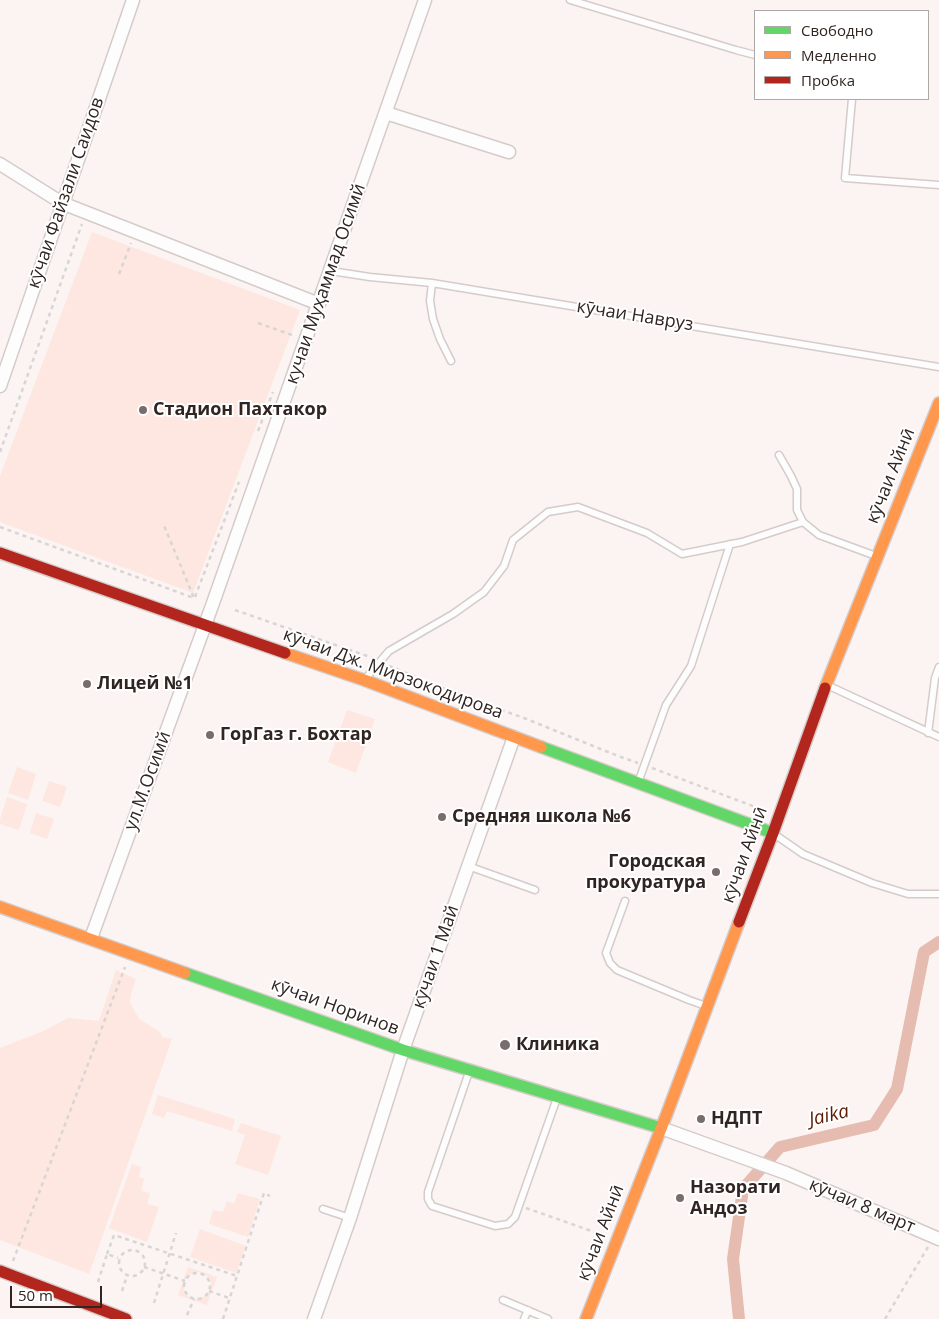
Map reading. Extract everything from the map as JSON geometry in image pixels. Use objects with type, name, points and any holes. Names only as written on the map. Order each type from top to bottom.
[{"type":"street","name":"кӯчаи Файзали Саидов","points":[[0,386],[133,0]]},
{"type":"street","name":"кучаи Муҳаммад Осимй","points":[[205,624],[425,0]]},
{"type":"street","points":[[386,113],[509,152]]},
{"type":"street","points":[[0,164],[62,203],[319,304]]},
{"type":"street","name":"кӯчаи Айнӣ","points":[[586,1319],[661,1128],[826,685],[939,403]]},
{"type":"street","name":"кӯчаи Дж. Мирзокодирова","points":[[0,553],[364,680],[772,833]]},
{"type":"street","name":"ул.М.Осимй","points":[[92,938],[205,624]]},
{"type":"street","name":"кӯчаи 1 Май","points":[[314,1319],[350,1218],[403,1050],[514,737]]},
{"type":"street","name":"кӯчаи Норинов","points":[[0,906],[403,1050],[661,1128]]},
{"type":"street","name":"кӯчаи 8 март","points":[[661,1128],[786,1173],[936,1237]]},
{"type":"street","points":[[4,1272],[126,1319]]},
{"type":"lane","points":[[570,0],[754,54]]},
{"type":"lane","points":[[852,100],[845,178],[939,185]]},
{"type":"lane","name":"кӯчаи Навруз","points":[[330,271],[432,283],[939,367]]},
{"type":"lane","points":[[432,283],[430,301],[433,319],[451,361]]},
{"type":"lane","points":[[779,454],[797,489],[797,510],[803,522],[819,535],[878,556]]},
{"type":"lane","points":[[364,680],[389,651],[453,614],[484,592],[504,566],[513,540],[548,512],[578,507],[647,533],[682,554],[742,542],[803,522]]},
{"type":"lane","points":[[638,782],[666,705],[691,666],[730,544]]},
{"type":"lane","points":[[928,733],[935,678],[939,666]]},
{"type":"lane","points":[[826,685],[939,737]]},
{"type":"lane","points":[[772,833],[804,854],[872,883],[908,894],[939,894]]},
{"type":"lane","points":[[468,866],[535,890]]},
{"type":"lane","points":[[625,901],[606,954],[610,963],[617,970],[707,1006]]},
{"type":"lane","points":[[470,1070],[428,1192],[428,1199],[432,1206],[495,1226],[508,1224],[515,1217],[558,1097]]},
{"type":"lane","points":[[322,1209],[350,1218]]},
{"type":"lane","points":[[503,1300],[548,1319]]},
{"type":"lane","points":[[524,1319],[528,1310]]},
{"type":"path","points":[[0,452],[84,218]]},
{"type":"path","points":[[119,274],[135,232]]},
{"type":"path","points":[[258,323],[295,336]]},
{"type":"path","points":[[258,431],[274,388]]},
{"type":"path","points":[[194,598],[239,482]]},
{"type":"path","points":[[163,523],[194,598]]},
{"type":"path","points":[[0,527],[194,598]]},
{"type":"path","points":[[235,610],[381,661],[392,668],[618,756],[767,811]]},
{"type":"path","points":[[4,1272],[125,966]]},
{"type":"path","points":[[223,1319],[264,1193],[270,1196]]},
{"type":"path","points":[[520,1206],[600,1234]]},
{"type":"path","points":[[154,1303],[176,1233]]},
{"type":"path","points":[[98,1282],[114,1234],[237,1276]]},
{"type":"path","points":[[885,1319],[936,1237]]},
{"type":"path","points":[[136,1250],[139,1243]]},
{"type":"path","points":[[127,1250],[136,1250],[145,1260],[144,1267],[138,1275],[127,1276],[119,1268],[119,1258],[127,1250]]},
{"type":"path","points":[[107,1254],[119,1258]]},
{"type":"path","points":[[144,1267],[185,1281]]},
{"type":"path","points":[[193,1273],[202,1273],[208,1278],[210,1291],[204,1298],[194,1299],[187,1295],[184,1287],[185,1281],[193,1273]]},
{"type":"path","points":[[122,1291],[127,1276]]},
{"type":"path","points":[[210,1291],[230,1298]]},
{"type":"path","points":[[187,1315],[194,1299]]},
{"type":"shaded area","points":[[92,232],[300,310],[193,593],[0,522],[0,476]]},
{"type":"shaded area","points":[[347,710],[375,719],[356,773],[328,762]]},
{"type":"shaded area","points":[[17,767],[36,774],[28,800],[8,793]]},
{"type":"shaded area","points":[[49,781],[67,787],[60,807],[42,801]]},
{"type":"shaded area","points":[[7,797],[27,804],[19,830],[0,824]]},
{"type":"shaded area","points":[[36,813],[54,819],[47,839],[30,833]]},
{"type":"shaded area","points":[[116,970],[136,979],[130,1002],[139,1019],[160,1032],[162,1037],[172,1039],[89,1274],[0,1240],[0,1048],[41,1032],[68,1018],[99,1021]]},
{"type":"shaded area","points":[[158,1095],[235,1119],[232,1131],[167,1111],[164,1118],[152,1114]]},
{"type":"shaded area","points":[[241,1123],[281,1136],[268,1175],[235,1164],[245,1135],[237,1132]]},
{"type":"shaded area","points":[[132,1164],[141,1167],[139,1177],[144,1179],[141,1191],[150,1193],[147,1204],[159,1207],[147,1242],[109,1228]]},
{"type":"shaded area","points":[[238,1193],[260,1199],[248,1237],[209,1224],[213,1210],[223,1212],[227,1201],[234,1204]]},
{"type":"shaded area","points":[[200,1229],[246,1246],[236,1273],[190,1257]]},
{"type":"shaded area","points":[[188,1267],[217,1277],[212,1291],[210,1291],[211,1283],[209,1278],[202,1273],[197,1272],[189,1275],[184,1281],[184,1291],[190,1298],[199,1299],[211,1292],[207,1305],[178,1295]]},
{"type":"waterway","name":"Jaika","points":[[739,1319],[733,1259],[743,1189],[780,1147],[874,1125],[897,1089],[924,952],[939,942]]},
{"type":"traffic: fast","points":[[541,747],[773,833]]},
{"type":"traffic: fast","points":[[185,973],[403,1050],[661,1128]]},
{"type":"traffic: slow","points":[[825,688],[939,403]]},
{"type":"traffic: slow","points":[[285,653],[364,680],[541,747]]},
{"type":"traffic: slow","points":[[0,907],[185,973]]},
{"type":"traffic: slow","points":[[586,1319],[666,1116],[739,922]]},
{"type":"traffic: jam","points":[[0,553],[285,653]]},
{"type":"traffic: jam","points":[[739,922],[825,688]]},
{"type":"traffic: jam","points":[[0,1271],[126,1319]]},
{"type":"place","name":"Стадион Пахтакор","points":[[143,410]]},
{"type":"place","name":"Лицей №1","points":[[87,684]]},
{"type":"place","name":"ГорГаз г. Бохтар","points":[[210,735]]},
{"type":"place","name":"Средняя школа №6","points":[[442,817]]},
{"type":"place","name":"Городская прокуратура","points":[[716,872]]},
{"type":"place","name":"Клиника","points":[[505,1045]]},
{"type":"place","name":"НДПТ","points":[[701,1119]]},
{"type":"place","name":"Назорати Андоз","points":[[680,1198]]}]
